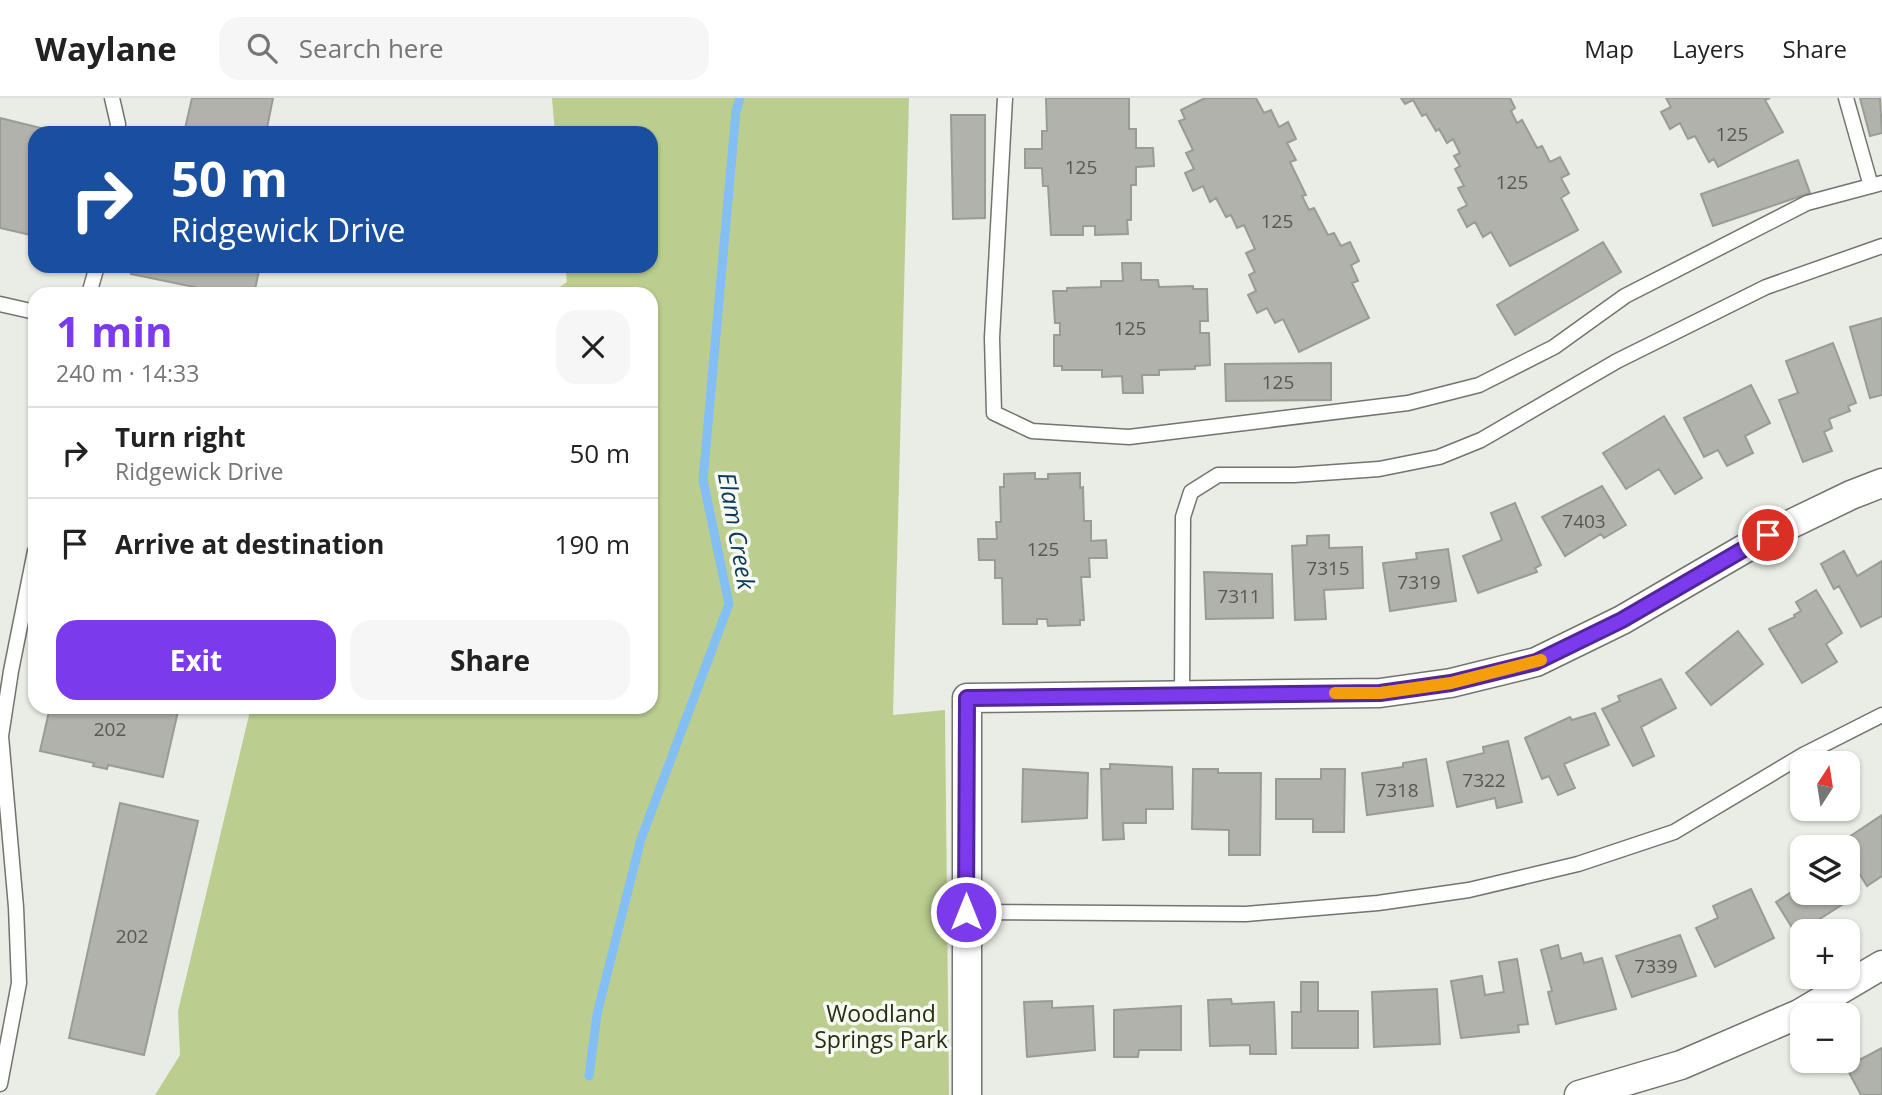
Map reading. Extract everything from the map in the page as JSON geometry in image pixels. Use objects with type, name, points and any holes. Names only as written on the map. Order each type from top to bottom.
[{"type":"street","points":[[967,1095],[967,698],[1380,693],[1451,683],[1536,662],[1622,620],[1768,535],[1851,495],[1882,484]]},
{"type":"street","points":[[1579,1095],[1681,1065],[1799,1014],[1882,965]]},
{"type":"lane","points":[[112,98],[118,126]]},
{"type":"lane","points":[[1005,98],[992,338],[994,413],[1032,432],[1129,437],[1408,402],[1479,385],[1554,347],[1625,296],[1807,203],[1877,185],[1846,98]]},
{"type":"lane","points":[[1182,695],[1183,517],[1191,492],[1200,486],[1218,475],[1294,475],[1380,469],[1439,457],[1481,440],[1616,361],[1766,287],[1882,246]]},
{"type":"lane","points":[[0,304],[28,310]]},
{"type":"lane","points":[[0,1084],[19,983],[16,907],[1,736],[28,586]]},
{"type":"lane","points":[[966,912],[1246,914],[1378,903],[1469,890],[1578,864],[1674,832],[1803,755],[1882,715]]},
{"type":"green space","name":"Woodland Springs Park","points":[[552,98],[909,98],[893,715],[945,710],[949,1095],[155,1095],[180,1055],[178,1011],[249,714],[658,714],[658,287],[560,287],[567,282],[566,273],[658,273],[658,126],[554,126]]},
{"type":"building","points":[[192,98],[273,98],[267,126],[186,126]]},
{"type":"building","points":[[1046,98],[1129,98],[1129,129],[1136,129],[1136,148],[1153,148],[1154,166],[1136,167],[1136,185],[1131,185],[1131,220],[1127,220],[1128,234],[1095,235],[1095,226],[1083,226],[1083,235],[1051,235],[1048,186],[1043,186],[1042,168],[1025,168],[1025,149],[1042,149],[1042,131],[1047,131]]},
{"type":"building","points":[[1205,98],[1256,98],[1264,113],[1271,110],[1279,127],[1288,122],[1296,139],[1287,143],[1296,160],[1290,162],[1306,195],[1302,196],[1309,210],[1314,208],[1328,235],[1334,233],[1341,246],[1350,242],[1359,261],[1351,265],[1358,281],[1352,283],[1369,318],[1299,352],[1283,319],[1275,323],[1267,308],[1257,313],[1248,295],[1256,291],[1249,275],[1255,272],[1246,253],[1255,249],[1244,225],[1237,228],[1231,215],[1226,217],[1216,198],[1210,202],[1203,186],[1193,191],[1185,173],[1194,169],[1186,153],[1193,150],[1179,121],[1185,119],[1181,110]]},
{"type":"building","points":[[1401,98],[1510,98],[1515,108],[1511,111],[1517,123],[1522,120],[1537,148],[1542,146],[1550,162],[1560,157],[1569,174],[1561,178],[1569,193],[1561,198],[1578,230],[1510,266],[1491,232],[1483,237],[1475,222],[1467,227],[1458,210],[1467,205],[1458,188],[1464,186],[1455,169],[1460,166],[1454,156],[1460,153],[1453,139],[1447,143],[1426,114],[1422,116],[1413,100],[1405,104]]},
{"type":"building","points":[[1666,98],[1770,98],[1765,100],[1783,132],[1718,167],[1714,159],[1709,162],[1695,136],[1688,139],[1680,123],[1670,129],[1661,112],[1671,107]]},
{"type":"building","points":[[1860,98],[1880,98],[1882,133],[1870,136]]},
{"type":"building","points":[[951,115],[985,115],[985,218],[953,219]]},
{"type":"building","points":[[0,118],[33,126],[28,126],[28,234],[0,228]]},
{"type":"building","points":[[1798,160],[1810,193],[1713,226],[1701,194]]},
{"type":"building","points":[[1603,242],[1621,272],[1515,335],[1497,305]]},
{"type":"building","points":[[1122,263],[1141,263],[1141,280],[1158,280],[1159,287],[1193,286],[1193,289],[1207,289],[1208,321],[1200,321],[1200,333],[1209,333],[1210,365],[1195,366],[1195,369],[1159,370],[1159,375],[1142,375],[1143,393],[1123,393],[1122,376],[1102,377],[1102,370],[1062,370],[1062,366],[1054,366],[1054,335],[1060,335],[1060,323],[1055,323],[1053,291],[1101,287],[1101,281],[1123,281]]},
{"type":"building","points":[[258,273],[256,287],[194,287],[131,274]]},
{"type":"building","points":[[1882,318],[1882,395],[1870,398],[1850,327]]},
{"type":"building","points":[[1833,343],[1856,403],[1848,406],[1850,411],[1829,419],[1832,428],[1824,432],[1832,451],[1803,462],[1779,400],[1798,393],[1786,361]]},
{"type":"building","points":[[1331,363],[1331,400],[1226,401],[1225,364]]},
{"type":"building","points":[[1751,385],[1770,423],[1745,436],[1753,453],[1727,466],[1718,450],[1704,457],[1684,418]]},
{"type":"building","points":[[1664,416],[1702,478],[1675,494],[1659,469],[1626,489],[1603,453]]},
{"type":"building","points":[[1035,473],[1035,479],[1048,479],[1048,474],[1080,473],[1084,521],[1091,521],[1091,541],[1106,540],[1107,558],[1089,558],[1090,577],[1081,577],[1084,620],[1080,620],[1080,625],[1048,626],[1047,619],[1037,619],[1037,624],[1003,624],[1002,578],[995,578],[995,560],[979,560],[978,539],[997,539],[996,522],[1001,522],[1000,487],[1004,487],[1004,474]]},
{"type":"building","points":[[1602,486],[1626,525],[1604,538],[1601,534],[1565,556],[1542,517]]},
{"type":"building","points":[[1515,503],[1541,565],[1535,568],[1537,572],[1478,593],[1463,556],[1502,540],[1491,513]]},
{"type":"building","points":[[1329,535],[1329,548],[1362,547],[1363,588],[1324,590],[1326,619],[1295,620],[1292,546],[1307,545],[1307,536]]},
{"type":"building","points":[[1448,549],[1456,601],[1390,611],[1383,563],[1417,559],[1416,553]]},
{"type":"building","points":[[1844,551],[1857,576],[1882,561],[1882,616],[1861,627],[1839,586],[1834,589],[1821,564]]},
{"type":"building","points":[[1204,572],[1272,574],[1273,618],[1206,619]]},
{"type":"building","points":[[1816,590],[1842,633],[1826,644],[1837,662],[1802,683],[1769,629],[1795,617],[1794,615],[1801,611],[1796,602]]},
{"type":"building","points":[[1738,631],[1763,664],[1711,705],[1686,673]]},
{"type":"building","points":[[1661,679],[1676,708],[1641,727],[1654,756],[1633,766],[1602,709],[1620,701],[1618,696]]},
{"type":"building","points":[[1595,713],[1609,745],[1564,764],[1575,788],[1558,795],[1549,776],[1542,779],[1525,738],[1570,717],[1572,720]]},
{"type":"building","points":[[48,714],[177,714],[163,777],[108,765],[107,769],[93,766],[94,763],[40,751]]},
{"type":"building","points":[[1508,741],[1522,802],[1497,808],[1495,798],[1457,807],[1447,762],[1484,753],[1483,747]]},
{"type":"building","points":[[1426,759],[1433,806],[1367,815],[1362,773],[1403,767],[1403,763]]},
{"type":"building","points":[[1110,764],[1172,767],[1173,809],[1146,809],[1146,823],[1123,823],[1124,839],[1103,840],[1101,769],[1110,769]]},
{"type":"building","points":[[1023,769],[1088,773],[1087,818],[1022,822]]},
{"type":"building","points":[[1193,769],[1218,769],[1218,773],[1261,773],[1260,855],[1229,855],[1229,830],[1192,829]]},
{"type":"building","points":[[1321,769],[1345,769],[1344,832],[1313,832],[1313,819],[1276,819],[1276,779],[1321,779]]},
{"type":"building","points":[[120,803],[198,821],[144,1055],[69,1038]]},
{"type":"building","points":[[1882,815],[1882,876],[1867,886],[1860,875],[1860,835],[1852,835]]},
{"type":"building","points":[[1751,889],[1774,938],[1715,967],[1696,928],[1718,918],[1713,906]]},
{"type":"building","points":[[1790,893],[1790,905],[1842,905],[1820,919],[1790,919],[1790,924],[1776,902]]},
{"type":"building","points":[[1680,935],[1696,976],[1632,997],[1616,956]]},
{"type":"building","points":[[1558,945],[1561,959],[1581,953],[1584,963],[1602,958],[1616,1009],[1556,1024],[1548,992],[1552,991],[1541,950]]},
{"type":"building","points":[[1517,959],[1528,1024],[1518,1025],[1519,1032],[1461,1038],[1451,981],[1482,976],[1485,995],[1504,992],[1499,962]]},
{"type":"building","points":[[1301,982],[1318,982],[1318,1011],[1358,1011],[1358,1048],[1292,1048],[1292,1012],[1301,1012]]},
{"type":"building","points":[[1437,989],[1440,1044],[1374,1047],[1372,992]]},
{"type":"building","points":[[1231,999],[1232,1004],[1274,1002],[1276,1054],[1250,1054],[1250,1045],[1210,1046],[1208,1000]]},
{"type":"building","points":[[1052,1001],[1052,1008],[1093,1006],[1095,1050],[1027,1057],[1024,1002]]},
{"type":"building","points":[[1181,1006],[1181,1050],[1139,1050],[1138,1057],[1114,1057],[1114,1010]]},
{"type":"building","points":[[1882,1048],[1882,1095],[1861,1095],[1849,1073],[1860,1073],[1860,1060]]},
{"type":"waterway","name":"Elam Creek","points":[[589,1076],[597,1014],[641,839],[729,604],[703,480],[736,111],[740,98]]},
{"type":"slow traffic","points":[[1335,693],[1380,693],[1451,683],[1541,660]]},
{"type":"route","points":[[966,912],[967,698],[1380,693],[1451,683],[1536,662],[1622,620],[1768,535]]}]
